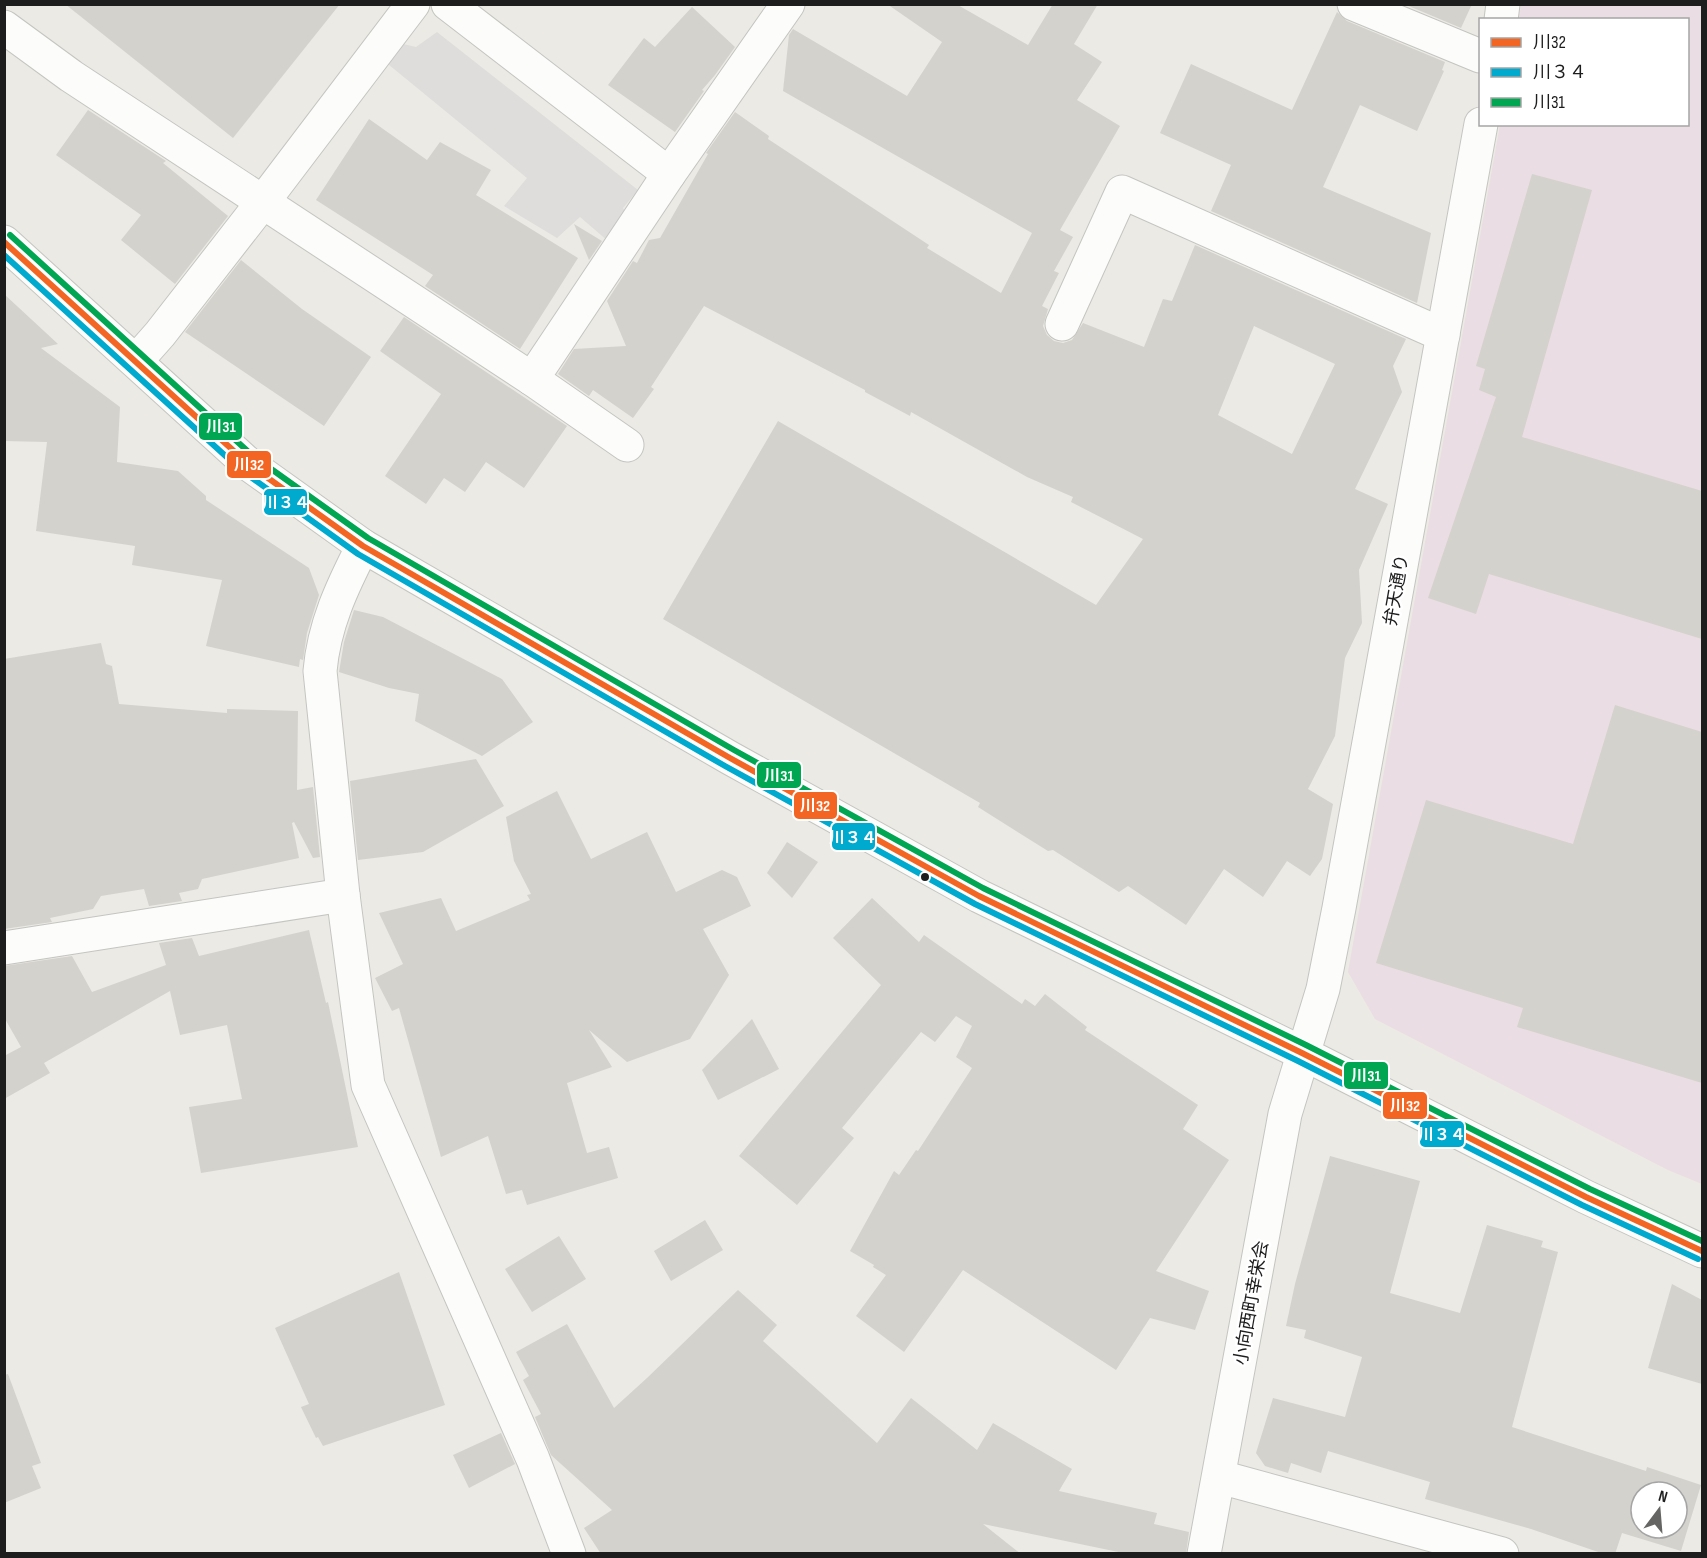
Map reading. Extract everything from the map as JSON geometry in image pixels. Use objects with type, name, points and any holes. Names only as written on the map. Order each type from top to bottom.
[{"type":"street","points":[[136,360],[160,334],[262,203],[412,4]]},
{"type":"street","points":[[448,4],[669,174]]},
{"type":"street","points":[[532,379],[669,174],[788,4]]},
{"type":"street","points":[[1354,4],[1479,56]]},
{"type":"street","points":[[4,27],[70,76],[532,379],[627,446]]},
{"type":"street","name":"弁天通り","points":[[1302,1053],[1323,989],[1481,126]]},
{"type":"street","points":[[1062,324],[1122,192],[1443,335]]},
{"type":"street","points":[[4,242],[247,463],[363,546],[730,758],[979,896],[1302,1053],[1586,1197],[1702,1251]]},
{"type":"street","points":[[363,546],[330,617],[322,645],[320,671],[343,895],[368,1085],[533,1459],[569,1554]]},
{"type":"street","points":[[4,948],[343,895]]},
{"type":"street","name":"小向西町幸栄会","points":[[1204,1554],[1285,1114],[1302,1053]]},
{"type":"street","points":[[1220,1477],[1502,1554]]},
{"type":"shaded area","points":[[1521,5],[1702,5],[1702,1184],[1668,1170],[1375,1019],[1348,972],[1500,126],[1689,126],[1689,18],[1519,18]]},
{"type":"shaded area","points":[[437,32],[638,190],[623,208],[627,215],[608,241],[580,217],[557,238],[504,206],[527,178],[383,60],[399,43],[416,47]]},
{"type":"building","points":[[65,4],[340,4],[233,138]]},
{"type":"building","points":[[887,4],[956,4],[1028,45],[1053,4],[1098,4],[1074,44],[1102,62],[1077,100],[1120,126],[1060,230],[1073,237],[1054,271],[1059,273],[1042,306],[1048,309],[1043,326],[1047,335],[1054,341],[1063,343],[1072,340],[1083,323],[1144,347],[1163,299],[1172,301],[1195,245],[1406,339],[1393,366],[1402,392],[1355,489],[1388,504],[1359,570],[1362,623],[1345,658],[1335,736],[1308,789],[1333,804],[1322,859],[1310,876],[1287,861],[1263,897],[1224,869],[1186,925],[1128,886],[1119,892],[1053,850],[1048,851],[978,807],[980,803],[663,619],[778,421],[1096,605],[1143,539],[1071,502],[1073,497],[1027,477],[911,412],[910,416],[704,306],[651,387],[654,389],[633,418],[593,390],[589,396],[558,374],[574,349],[626,346],[607,301],[633,261],[637,263],[649,240],[660,238],[708,154],[706,153],[735,112],[769,136],[768,139],[929,245],[927,248],[1001,293],[1032,233],[783,91],[789,35],[793,29],[907,96],[942,42]],"holes":[[[1254,326],[1335,364],[1292,454],[1218,415]]]},
{"type":"building","points":[[1404,4],[1472,4],[1461,28]]},
{"type":"building","points":[[692,7],[735,47],[702,90],[704,91],[675,132],[608,85],[644,38],[655,47]]},
{"type":"building","points":[[1337,12],[1347,21],[1445,62],[1442,70],[1444,71],[1417,131],[1360,105],[1323,187],[1431,233],[1417,303],[1211,211],[1231,165],[1160,133],[1191,64],[1292,110]]},
{"type":"building","points":[[88,110],[166,161],[163,163],[228,216],[175,284],[121,240],[141,215],[56,155]]},
{"type":"building","points":[[369,119],[427,160],[440,142],[491,170],[476,195],[578,258],[520,349],[425,286],[433,275],[316,200]]},
{"type":"building","points":[[1532,174],[1592,190],[1522,437],[1702,491],[1702,639],[1489,574],[1476,614],[1428,598],[1496,397],[1479,390],[1485,369],[1476,366]]},
{"type":"building","points":[[574,224],[602,241],[589,260]]},
{"type":"building","points":[[241,260],[302,309],[371,357],[324,426],[185,332]]},
{"type":"building","points":[[4,294],[58,344],[41,348],[120,407],[117,462],[178,471],[206,496],[206,500],[309,568],[319,595],[307,633],[303,660],[300,659],[299,667],[206,646],[222,580],[132,565],[135,546],[36,531],[47,442],[4,441]]},
{"type":"building","points":[[404,317],[567,426],[524,488],[486,462],[465,492],[444,478],[426,504],[385,476],[441,394],[380,351]]},
{"type":"building","points":[[354,610],[383,617],[502,679],[533,722],[482,756],[415,721],[419,694],[389,688],[339,672],[344,642]]},
{"type":"building","points":[[101,643],[106,664],[112,666],[119,704],[227,713],[227,709],[298,711],[297,790],[313,787],[320,857],[313,858],[294,822],[292,823],[299,858],[202,879],[198,889],[179,893],[182,901],[149,906],[144,889],[101,896],[93,909],[50,918],[52,922],[4,929],[4,659]]},
{"type":"building","points":[[1615,705],[1702,732],[1702,1083],[1517,1027],[1523,1008],[1376,963],[1426,800],[1573,844]]},
{"type":"building","points":[[476,759],[504,806],[423,852],[358,860],[350,781]]},
{"type":"building","points":[[557,791],[591,859],[647,832],[676,892],[722,870],[737,877],[751,906],[703,929],[729,975],[690,1039],[627,1062],[589,1030],[612,1067],[567,1083],[587,1153],[609,1147],[618,1178],[527,1205],[522,1190],[506,1194],[488,1136],[441,1157],[399,1008],[392,1011],[375,978],[403,964],[379,913],[441,898],[456,931],[530,900],[527,895],[531,894],[514,861],[506,817]]},
{"type":"building","points":[[787,842],[818,862],[792,898],[767,873]]},
{"type":"building","points":[[872,898],[919,942],[924,935],[1022,1004],[1025,999],[1035,1006],[1045,994],[1087,1027],[1085,1030],[1198,1105],[1183,1129],[1229,1160],[1156,1271],[1209,1291],[1195,1330],[1150,1318],[1116,1370],[963,1270],[904,1352],[856,1316],[886,1275],[850,1251],[894,1171],[899,1175],[916,1150],[918,1151],[972,1068],[956,1057],[972,1026],[956,1016],[935,1042],[921,1032],[842,1128],[854,1138],[797,1205],[739,1156],[881,985],[833,938]]},
{"type":"building","points":[[309,930],[326,1003],[328,1002],[358,1147],[201,1173],[189,1107],[242,1099],[227,1025],[180,1035],[170,991],[44,1063],[50,1073],[4,1099],[4,1056],[21,1047],[4,1017],[4,966],[72,956],[92,992],[166,965],[159,943],[192,938],[199,956]]},
{"type":"building","points":[[752,1019],[779,1069],[718,1100],[702,1070]]},
{"type":"building","points":[[1330,1156],[1420,1181],[1390,1293],[1460,1313],[1487,1225],[1543,1241],[1541,1247],[1558,1252],[1512,1427],[1646,1471],[1647,1467],[1686,1480],[1629,1480],[1629,1535],[1622,1533],[1615,1554],[1604,1554],[1531,1529],[1425,1499],[1430,1482],[1328,1451],[1321,1473],[1291,1463],[1288,1473],[1265,1466],[1256,1453],[1273,1398],[1345,1417],[1362,1357],[1304,1338],[1306,1330],[1286,1326],[1295,1284]]},
{"type":"building","points":[[705,1220],[723,1250],[671,1281],[654,1251]]},
{"type":"building","points":[[559,1236],[586,1279],[532,1312],[505,1269]]},
{"type":"building","points":[[399,1272],[445,1405],[323,1446],[318,1437],[316,1438],[301,1407],[309,1404],[275,1328]]},
{"type":"building","points":[[1672,1284],[1702,1300],[1702,1384],[1648,1368]]},
{"type":"building","points":[[738,1290],[777,1325],[763,1341],[877,1443],[911,1398],[977,1450],[993,1423],[1072,1469],[1059,1491],[1157,1513],[1154,1524],[1189,1532],[1186,1554],[1128,1554],[983,1524],[1021,1554],[601,1554],[584,1528],[612,1510],[551,1455],[535,1417],[541,1414],[523,1380],[529,1376],[516,1352],[567,1324],[614,1408]]},
{"type":"building","points":[[8,1374],[41,1463],[32,1466],[41,1488],[4,1503],[4,1375]]},
{"type":"building","points":[[501,1433],[515,1464],[469,1488],[453,1455]]},
{"type":"building","points":[[1689,1481],[1701,1485],[1689,1525]]},
{"type":"building","points":[[1645,1540],[1684,1540],[1681,1551]]},
{"type":"transit line","name":"川31","points":[[10,235],[253,456],[368,538],[734,750],[983,888],[1306,1045],[1590,1189],[1702,1241]]},
{"type":"transit line","name":"川32","points":[[4,242],[247,463],[363,546],[730,758],[979,896],[1302,1053],[1586,1197],[1702,1251]]},
{"type":"transit line","name":"川３４","points":[[4,255],[241,470],[358,554],[725,766],[975,904],[1298,1061],[1582,1205],[1698,1259]]}]
